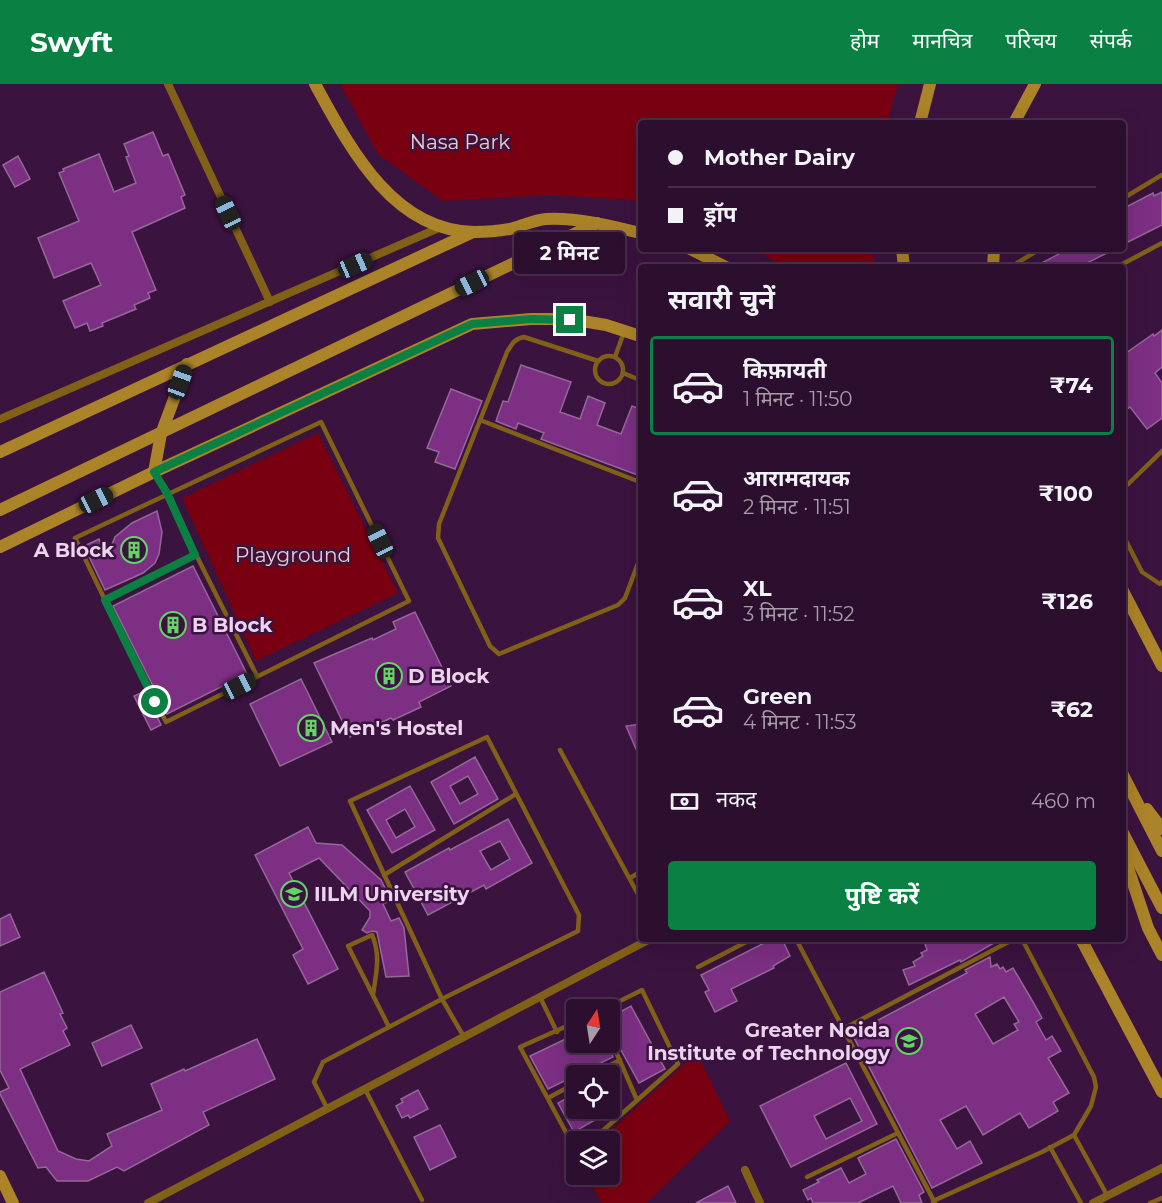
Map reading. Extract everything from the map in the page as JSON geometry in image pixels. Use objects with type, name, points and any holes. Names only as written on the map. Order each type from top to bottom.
[{"type":"street","points":[[168,84],[270,302]]},
{"type":"street","points":[[315,84],[344,137],[370,174],[393,199],[413,214],[441,227],[473,232],[508,229],[545,219],[597,223],[638,232]]},
{"type":"street","points":[[921,120],[930,84]]},
{"type":"street","points":[[1016,120],[1035,84]]},
{"type":"street","points":[[0,510],[597,223]]},
{"type":"street","points":[[0,419],[441,227]]},
{"type":"street","points":[[0,452],[473,232]]},
{"type":"street","points":[[696,252],[720,264]]},
{"type":"street","points":[[0,547],[154,472],[472,324],[521,320],[570,320],[606,325],[638,335]]},
{"type":"street","points":[[154,472],[161,434],[187,364]]},
{"type":"street","points":[[1126,601],[1162,666]]},
{"type":"street","points":[[1149,642],[1162,649]]},
{"type":"street","points":[[1126,780],[1162,851]]},
{"type":"street","points":[[1128,784],[1162,829]]},
{"type":"street","points":[[1126,839],[1162,909]]},
{"type":"street","points":[[1126,862],[1148,928],[1162,955]]},
{"type":"street","points":[[148,1203],[644,942]]},
{"type":"street","points":[[1083,942],[1162,1092]]},
{"type":"street","points":[[1093,1203],[1162,1167]]},
{"type":"street","points":[[745,1170],[760,1203]]},
{"type":"street","points":[[0,1176],[13,1203]]},
{"type":"lane","points":[[1126,198],[1162,175]]},
{"type":"lane","points":[[1123,264],[1162,243]]},
{"type":"lane","points":[[1017,264],[1035,252]]},
{"type":"lane","points":[[615,357],[624,330]]},
{"type":"lane","points":[[598,361],[531,339],[516,339],[507,352],[480,420],[438,532],[438,538],[494,651],[499,654],[618,605],[625,598],[638,563]]},
{"type":"lane","points":[[606,357],[615,357],[622,364],[623,373],[615,383],[601,382],[596,374],[598,361],[606,357]]},
{"type":"lane","points":[[623,373],[638,379]]},
{"type":"lane","points":[[480,420],[638,481]]},
{"type":"lane","points":[[321,422],[409,600],[166,722],[75,538],[167,493],[321,422]]},
{"type":"lane","points":[[1126,486],[1162,451]]},
{"type":"lane","points":[[154,472],[167,493],[195,555],[257,676]]},
{"type":"lane","points":[[1126,541],[1142,572],[1160,584],[1162,582]]},
{"type":"lane","points":[[105,600],[195,555]]},
{"type":"lane","points":[[327,1108],[314,1082],[323,1062],[442,999],[578,931],[579,915],[487,737],[350,801],[442,999],[464,1037]]},
{"type":"lane","points":[[560,750],[638,894]]},
{"type":"lane","points":[[384,874],[516,794]]},
{"type":"lane","points":[[630,878],[638,873]]},
{"type":"lane","points":[[373,995],[378,957],[372,934],[348,946],[389,1027]]},
{"type":"lane","points":[[698,967],[746,942]]},
{"type":"lane","points":[[798,942],[934,1202],[1074,1135],[1091,1106],[1095,1087],[1094,1077],[1024,942]]},
{"type":"lane","points":[[843,1029],[1008,942]]},
{"type":"lane","points":[[602,1131],[678,1064],[642,990],[620,1001]]},
{"type":"lane","points":[[540,997],[557,1032]]},
{"type":"lane","points":[[566,1028],[520,1047],[566,1132]]},
{"type":"lane","points":[[617,1053],[637,1100]]},
{"type":"lane","points":[[611,1065],[620,1060]]},
{"type":"lane","points":[[548,1098],[566,1088]]},
{"type":"lane","points":[[365,1089],[422,1200]]},
{"type":"lane","points":[[807,1177],[898,1133]]},
{"type":"lane","points":[[1074,1135],[1107,1196]]},
{"type":"lane","points":[[1050,1147],[1081,1203]]},
{"type":"lane","points":[[1150,1203],[1162,1198]]},
{"type":"green space","name":"Nasa Park","points":[[340,84],[898,84],[888,120],[638,120],[638,203],[631,200],[550,195],[443,201],[378,154]]},
{"type":"green space","points":[[757,252],[874,252],[874,264],[780,264]]},
{"type":"green space","name":"Playground","points":[[318,433],[398,593],[256,661],[182,498]]},
{"type":"green space","points":[[697,1053],[730,1121],[647,1203],[601,1203],[591,1185],[620,1185],[620,1131],[610,1131]]},
{"type":"building","points":[[153,132],[163,156],[168,154],[185,195],[181,197],[185,208],[132,232],[156,290],[148,293],[150,298],[134,305],[136,309],[102,323],[103,326],[90,331],[87,323],[75,328],[63,301],[101,285],[91,263],[54,278],[38,238],[79,221],[59,173],[64,171],[63,169],[99,154],[114,192],[136,183],[126,157],[129,156],[124,144]]},
{"type":"building","points":[[18,156],[30,179],[15,187],[3,165]]},
{"type":"building","points":[[1162,192],[1162,225],[1126,243],[1126,207],[1153,193],[1154,196]]},
{"type":"building","points":[[1058,252],[1109,252],[1085,264],[1040,264],[1059,254]]},
{"type":"building","points":[[1162,330],[1162,367],[1155,373],[1162,383],[1162,418],[1147,429],[1130,407],[1126,410],[1126,353],[1153,334],[1154,336]]},
{"type":"building","points":[[521,365],[571,382],[560,412],[580,419],[588,396],[605,403],[597,425],[621,434],[632,406],[638,408],[638,475],[541,439],[544,433],[518,423],[516,429],[496,421],[503,401],[508,402]]},
{"type":"building","points":[[451,389],[482,401],[455,469],[435,462],[439,452],[427,448]]},
{"type":"building","name":"A Block","points":[[157,511],[162,532],[159,554],[155,563],[143,573],[105,590],[84,546],[99,539],[107,556],[115,537],[132,523]]},
{"type":"building","name":"B Block","points":[[193,566],[247,674],[167,714],[113,606]]},
{"type":"building","points":[[415,612],[451,686],[419,702],[421,707],[350,737],[314,663],[396,629],[393,622]]},
{"type":"building","name":"Men's Hostel","points":[[301,679],[332,742],[280,766],[250,704]]},
{"type":"building","points":[[145,691],[161,725],[151,730],[134,696]]},
{"type":"building","points":[[638,724],[638,753],[626,726]]},
{"type":"building","points":[[475,757],[498,799],[454,824],[431,782]],"holes":[[[468,776],[478,794],[460,804],[450,786]]]},
{"type":"building","points":[[410,786],[435,830],[392,853],[367,810]],"holes":[[[405,809],[415,827],[396,838],[386,820]]]},
{"type":"building","points":[[508,819],[532,863],[486,889],[484,885],[428,915],[405,872],[449,848],[450,850]],"holes":[[[500,841],[510,859],[491,870],[480,851]]]},
{"type":"building","points":[[308,827],[316,843],[342,845],[381,880],[391,900],[383,904],[391,921],[399,918],[404,928],[409,976],[386,977],[377,932],[367,933],[362,930],[370,917],[370,911],[319,858],[289,873],[338,969],[308,984],[293,955],[303,949],[255,855]]},
{"type":"building","points":[[10,914],[20,937],[0,946],[0,919]]},
{"type":"building","points":[[766,942],[783,942],[790,956],[773,966],[774,968],[731,989],[737,1001],[715,1012],[705,992],[709,990],[701,975]]},
{"type":"building","points":[[930,942],[996,942],[961,962],[960,960],[909,985],[903,970],[915,966],[913,962],[923,956],[921,953],[927,950],[925,944]]},
{"type":"building","points":[[990,957],[991,967],[997,964],[1006,972],[1013,968],[1042,1018],[1036,1022],[1046,1040],[1052,1036],[1061,1051],[1048,1058],[1069,1093],[1053,1102],[1058,1111],[1029,1128],[1020,1113],[983,1135],[966,1106],[940,1120],[957,1149],[970,1141],[982,1163],[932,1188],[852,1034],[967,973],[965,970]],"holes":[[[1004,997],[1019,1022],[1014,1024],[1018,1030],[993,1044],[975,1014]]]},
{"type":"building","points":[[44,972],[63,1013],[60,1014],[67,1028],[63,1031],[70,1045],[20,1069],[58,1151],[76,1159],[89,1161],[112,1146],[107,1134],[162,1110],[151,1084],[257,1039],[275,1079],[203,1112],[209,1125],[124,1171],[117,1167],[88,1181],[57,1181],[46,1167],[38,1168],[0,1094],[9,1088],[0,1070],[0,992]]},
{"type":"building","points":[[631,1006],[665,1069],[639,1083],[620,1048],[620,1012]]},
{"type":"building","points":[[131,1025],[142,1048],[102,1066],[92,1043]]},
{"type":"building","points":[[566,1039],[566,1053],[611,1053],[613,1057],[597,1065],[566,1065],[566,1080],[548,1089],[530,1056]]},
{"type":"building","points":[[846,1063],[877,1124],[791,1167],[760,1106]],"holes":[[[850,1098],[862,1121],[826,1139],[814,1116]]]},
{"type":"building","points":[[418,1090],[428,1109],[410,1118],[408,1115],[402,1118],[396,1106],[403,1102],[401,1099]]},
{"type":"building","points":[[566,1099],[566,1118],[558,1103]]},
{"type":"building","points":[[567,1119],[597,1119],[576,1131],[573,1131]]},
{"type":"building","points":[[440,1125],[456,1157],[430,1170],[414,1137]]},
{"type":"building","points":[[896,1139],[924,1192],[919,1195],[922,1203],[901,1203],[893,1186],[858,1203],[813,1203],[811,1198],[808,1200],[803,1190],[841,1168],[849,1183],[866,1174],[858,1158]]},
{"type":"building","points":[[728,1186],[736,1203],[696,1203]]},
{"type":"place","name":"A Block","points":[[134,550]]},
{"type":"place","name":"B Block","points":[[173,625]]},
{"type":"place","name":"D Block","points":[[389,676]]},
{"type":"place","name":"Men's Hostel","points":[[311,728]]},
{"type":"place","name":"IILM University","points":[[294,894]]},
{"type":"place","name":"Greater Noida Institute of Technology","points":[[909,1041]]},
{"type":"route","points":[[155,702],[105,600],[195,555],[167,493],[154,472],[472,324],[531,319],[570,320]]}]
